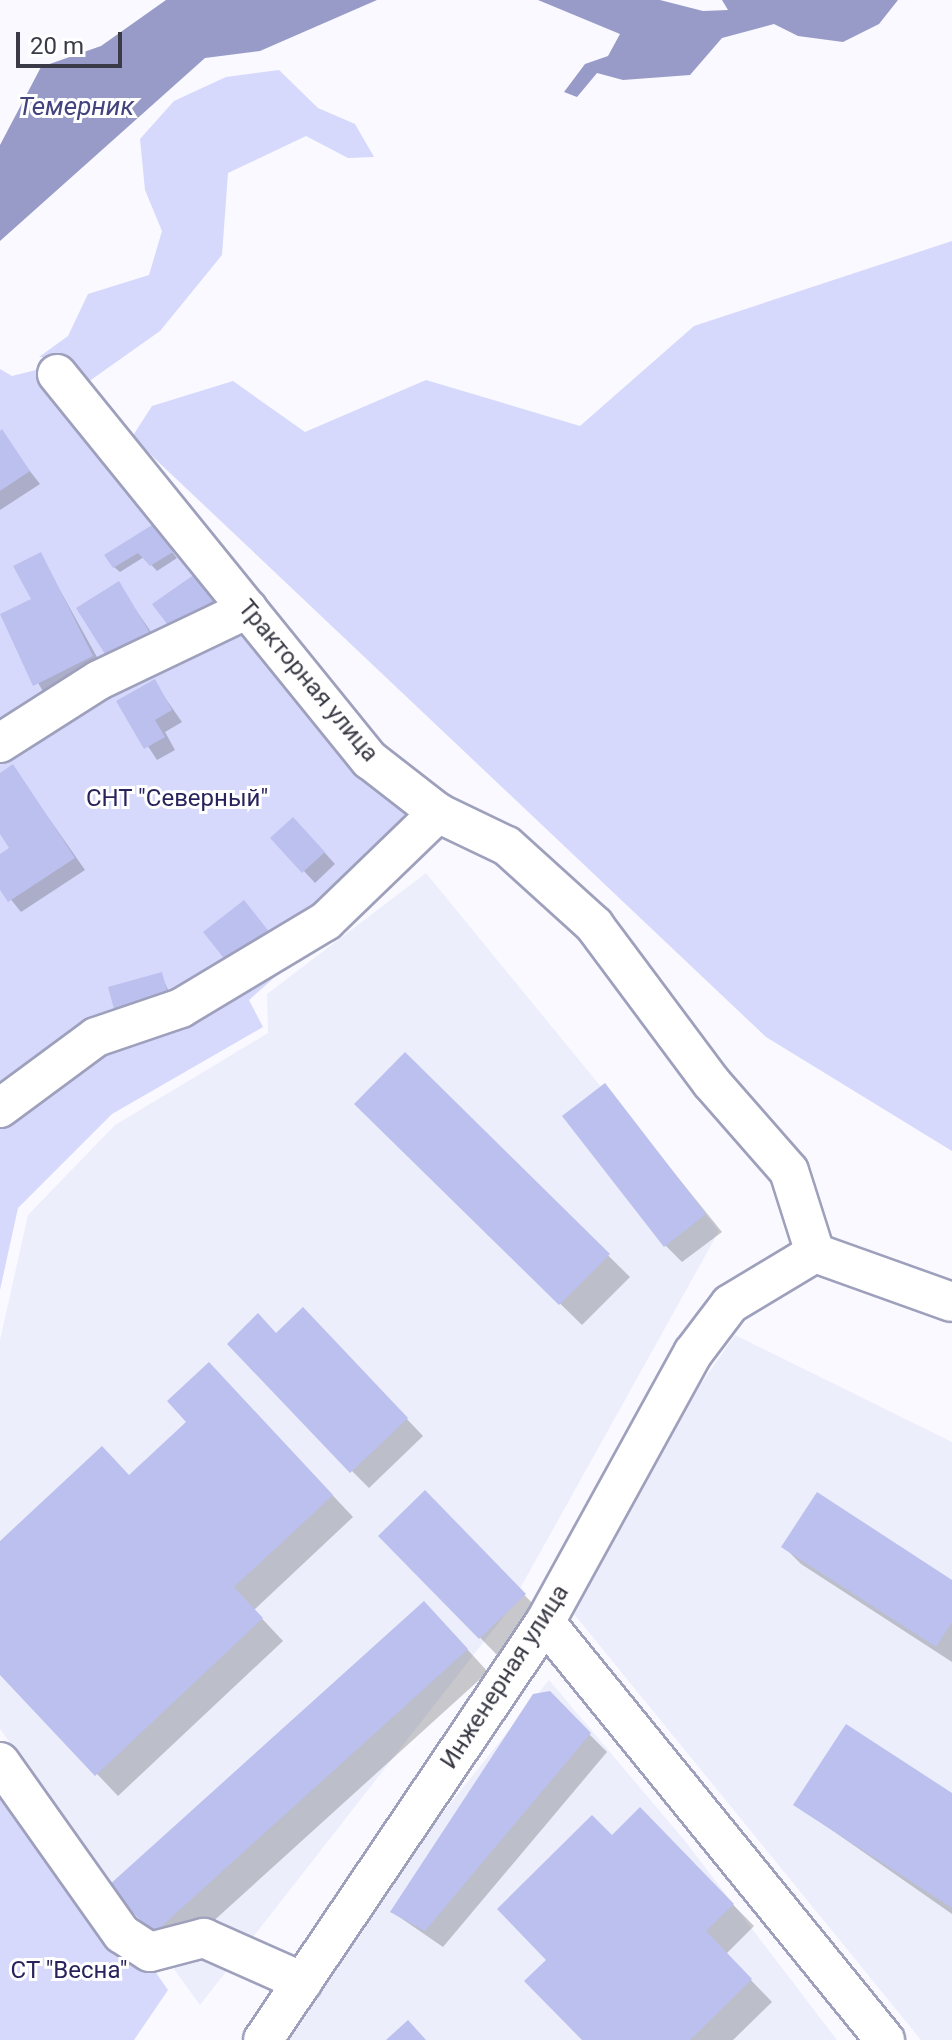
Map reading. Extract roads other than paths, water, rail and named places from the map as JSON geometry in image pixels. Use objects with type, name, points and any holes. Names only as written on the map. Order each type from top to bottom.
[{"type":"street","name":"Тракторная улица","points":[[57,374],[370,760],[438,813],[507,846],[594,925],[711,1082],[789,1171],[815,1253]]},
{"type":"street","points":[[0,743],[99,680],[248,609]]},
{"type":"street","points":[[0,1108],[96,1037],[181,1008],[326,921],[438,813]]},
{"type":"street","points":[[815,1253],[952,1302]]},
{"type":"street","name":"Инженерная улица","points":[[263,2040],[545,1622],[693,1353],[730,1304],[815,1253]]},
{"type":"street","points":[[545,1622],[885,2040]]},
{"type":"street","points":[[0,1762],[122,1934],[150,1952],[204,1938],[303,1982]]},
{"type":"water","name":"Темерник","points":[[166,0],[377,0],[260,51],[205,58],[0,241],[0,145],[41,67],[101,46]]},
{"type":"water","points":[[538,0],[660,0],[703,11],[728,10],[722,0],[898,0],[879,24],[843,42],[798,36],[774,24],[722,38],[690,75],[623,80],[597,73],[577,97],[564,92],[585,64],[608,56],[620,34]]},
{"type":"park label","name":"СНТ \"Северный\"","points":[[177,799]]},
{"type":"park label","name":"СТ \"Весна\"","points":[[69,1971]]}]
